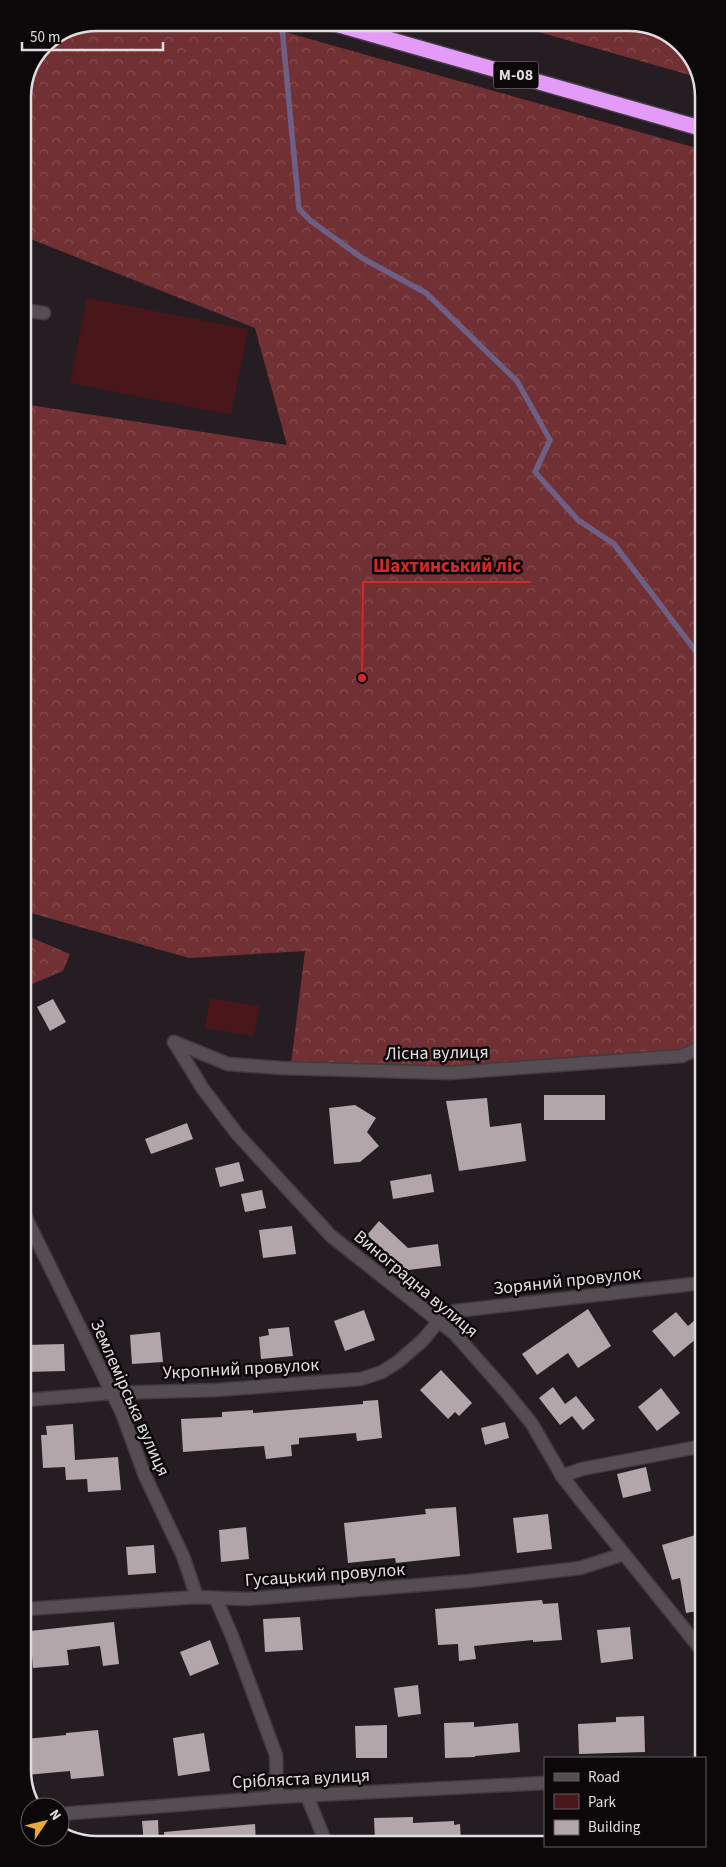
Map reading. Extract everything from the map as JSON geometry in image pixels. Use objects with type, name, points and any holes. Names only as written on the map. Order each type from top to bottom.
[{"type":"highway","name":"М-08","points":[[360,31],[695,127]]},
{"type":"street","points":[[31,312],[44,314]]},
{"type":"street","name":"Лісна вулиця","points":[[174,1042],[228,1064],[281,1068],[450,1073],[682,1056],[695,1050]]},
{"type":"street","name":"Виноградна вулиця","points":[[174,1042],[203,1089],[238,1135],[325,1229],[455,1334],[507,1393],[532,1424],[562,1476],[695,1642]]},
{"type":"street","name":"Землемірська вулиця","points":[[31,1228],[112,1393],[146,1476],[182,1556],[197,1597]]},
{"type":"street","name":"Зоряний провулок","points":[[438,1322],[455,1311],[695,1285]]},
{"type":"street","name":"Укропний провулок","points":[[31,1400],[112,1393],[216,1390],[361,1379],[382,1372],[399,1362],[423,1340],[438,1322]]},
{"type":"street","points":[[562,1476],[582,1469],[695,1448]]},
{"type":"street","name":"Гусацький провулок","points":[[31,1610],[197,1597],[246,1599],[469,1581],[580,1568],[624,1554]]},
{"type":"street","points":[[216,1599],[232,1636],[276,1755],[276,1797]]},
{"type":"street","name":"Срібляста вулиця","points":[[70,1813],[276,1797],[544,1783]]},
{"type":"street","points":[[307,1796],[323,1836]]},
{"type":"green space","points":[[98,31],[281,31],[695,148],[695,1047],[618,1064],[427,1074],[291,1064],[305,951],[189,958],[31,913],[31,405],[287,445],[255,328],[31,239],[31,93],[38,68],[45,57],[64,40],[76,35]]},
{"type":"green space","points":[[535,31],[633,31],[650,35],[669,45],[681,57],[691,75]]},
{"type":"green space","points":[[87,298],[248,329],[231,415],[70,383]]},
{"type":"green space","points":[[31,938],[70,954],[63,971],[31,984]]},
{"type":"green space","points":[[210,998],[259,1006],[254,1036],[205,1028]]},
{"type":"building","points":[[53,999],[66,1022],[50,1031],[37,1007]]},
{"type":"building","points":[[544,1095],[605,1095],[605,1120],[544,1120]]},
{"type":"building","points":[[487,1098],[490,1127],[521,1123],[526,1161],[459,1171],[446,1101]]},
{"type":"building","points":[[355,1105],[376,1118],[367,1132],[379,1146],[360,1162],[334,1164],[329,1108]]},
{"type":"building","points":[[187,1123],[193,1139],[151,1154],[145,1139]]},
{"type":"building","points":[[239,1162],[244,1181],[220,1187],[215,1168]]},
{"type":"building","points":[[431,1174],[434,1192],[393,1199],[390,1181]]},
{"type":"building","points":[[262,1190],[266,1208],[245,1212],[241,1194]]},
{"type":"building","points":[[379,1221],[408,1248],[438,1244],[441,1266],[400,1271],[398,1263],[367,1235]]},
{"type":"building","points":[[292,1226],[296,1254],[263,1258],[259,1230]]},
{"type":"building","points":[[588,1309],[611,1346],[578,1368],[568,1353],[537,1375],[522,1354]]},
{"type":"building","points":[[364,1310],[375,1340],[345,1351],[334,1321]]},
{"type":"building","points":[[676,1312],[688,1326],[695,1320],[695,1340],[674,1357],[652,1331]]},
{"type":"building","points":[[289,1327],[293,1356],[261,1359],[259,1337],[269,1335],[268,1329]]},
{"type":"building","points":[[160,1332],[163,1362],[132,1364],[130,1335]]},
{"type":"building","points":[[64,1344],[65,1371],[31,1372],[31,1345]]},
{"type":"building","points":[[441,1370],[472,1403],[459,1416],[455,1412],[448,1419],[420,1390]]},
{"type":"building","points":[[553,1387],[565,1404],[576,1396],[595,1420],[583,1430],[572,1416],[560,1425],[539,1398]]},
{"type":"building","points":[[661,1388],[680,1413],[657,1431],[638,1407]]},
{"type":"building","points":[[378,1400],[382,1438],[357,1441],[356,1433],[299,1438],[299,1444],[291,1445],[292,1456],[266,1459],[264,1446],[183,1452],[181,1419],[222,1417],[222,1412],[253,1410],[253,1413],[363,1404],[363,1401]]},
{"type":"building","points":[[505,1422],[509,1438],[485,1445],[481,1428]]},
{"type":"building","points":[[73,1424],[75,1460],[118,1457],[121,1490],[88,1492],[87,1479],[66,1480],[65,1467],[43,1468],[41,1435],[47,1435],[46,1426]]},
{"type":"building","points":[[646,1467],[651,1491],[623,1498],[617,1474]]},
{"type":"building","points":[[456,1507],[460,1556],[396,1563],[395,1558],[348,1563],[344,1523],[426,1514],[425,1509]]},
{"type":"building","points":[[548,1514],[552,1549],[517,1553],[513,1518]]},
{"type":"building","points":[[246,1527],[249,1559],[221,1562],[219,1530]]},
{"type":"building","points":[[695,1535],[695,1611],[686,1613],[680,1578],[672,1580],[662,1545]]},
{"type":"building","points":[[154,1545],[156,1573],[128,1575],[126,1547]]},
{"type":"building","points":[[542,1600],[543,1604],[558,1603],[562,1640],[533,1642],[533,1640],[474,1646],[476,1659],[459,1661],[458,1644],[438,1645],[435,1609]]},
{"type":"building","points":[[300,1617],[303,1650],[265,1652],[263,1619]]},
{"type":"building","points":[[114,1622],[119,1664],[103,1666],[100,1646],[67,1650],[69,1665],[33,1668],[31,1631]]},
{"type":"building","points":[[630,1627],[633,1659],[601,1663],[597,1630]]},
{"type":"building","points":[[210,1640],[219,1664],[190,1676],[180,1652]]},
{"type":"building","points":[[418,1685],[421,1714],[398,1717],[394,1688]]},
{"type":"building","points":[[644,1716],[645,1752],[579,1754],[578,1724],[616,1722],[616,1717]]},
{"type":"building","points":[[474,1722],[474,1727],[518,1723],[520,1752],[445,1758],[444,1723]]},
{"type":"building","points":[[387,1725],[387,1758],[356,1758],[355,1726]]},
{"type":"building","points":[[98,1730],[104,1776],[71,1779],[70,1771],[32,1774],[31,1738],[66,1735],[66,1733]]},
{"type":"building","points":[[204,1733],[210,1771],[178,1776],[173,1738]]},
{"type":"building","points":[[413,1817],[413,1823],[454,1821],[454,1825],[460,1824],[461,1836],[375,1836],[374,1818]]},
{"type":"building","points":[[158,1820],[159,1836],[143,1836],[142,1821]]},
{"type":"building","points":[[255,1824],[256,1836],[164,1836],[164,1832]]},
{"type":"waterway","points":[[282,31],[299,209],[311,221],[362,258],[426,293],[517,381],[550,440],[535,472],[578,520],[614,544],[695,650]]},
{"type":"place","name":"Шахтинський ліс","points":[[362,678]]}]
